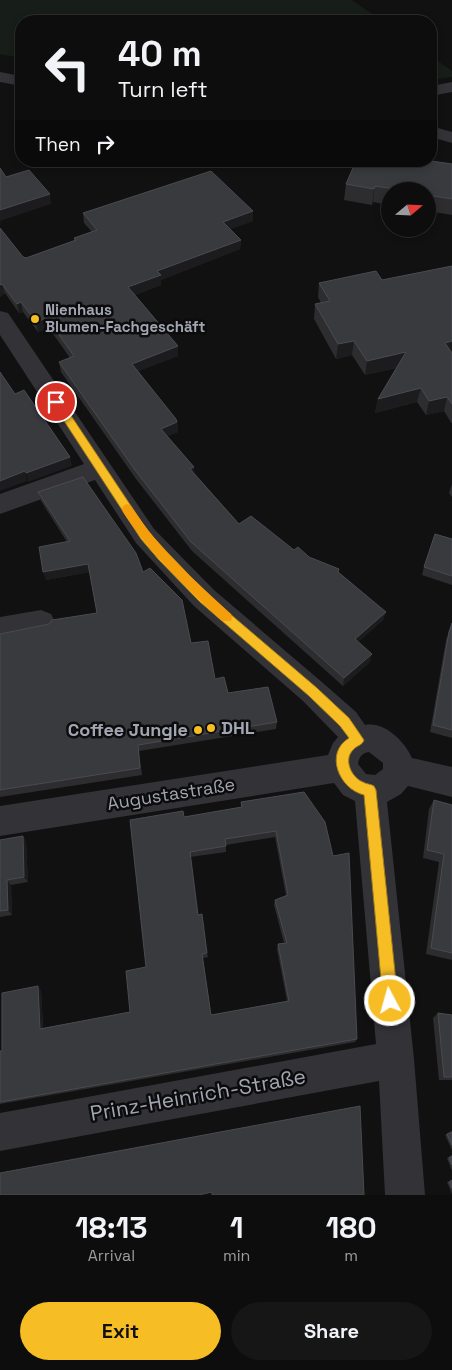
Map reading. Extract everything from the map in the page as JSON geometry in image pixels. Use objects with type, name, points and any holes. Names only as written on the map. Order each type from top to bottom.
[{"type":"street","points":[[0,76],[15,80]]},
{"type":"street","points":[[437,89],[452,87]]},
{"type":"street","points":[[437,133],[452,138]]},
{"type":"street","points":[[4,331],[145,536],[172,567],[204,598],[345,722],[358,740]]},
{"type":"street","points":[[0,504],[100,468]]},
{"type":"street","points":[[0,629],[41,622]]},
{"type":"street","points":[[368,738],[386,744],[393,751],[398,769],[395,778],[389,785],[380,789],[370,790],[360,788],[352,783],[342,768],[343,756],[348,746],[358,740],[368,738]]},
{"type":"street","name":"Augustastraße","points":[[0,821],[342,768]]},
{"type":"street","points":[[398,769],[452,782]]},
{"type":"street","points":[[370,790],[396,1059],[405,1195]]},
{"type":"street","name":"Prinz-Heinrich-Straße","points":[[0,1132],[396,1059]]},
{"type":"shaded area","points":[[0,0],[352,0],[373,15],[15,15],[15,57],[0,54]]},
{"type":"shaded area","points":[[437,60],[452,71],[452,77],[437,79]]},
{"type":"building","points":[[437,162],[452,164],[452,199],[436,196],[436,182],[381,182],[381,187],[375,186],[374,189],[346,184],[353,167],[437,167]]},
{"type":"building","points":[[0,168],[6,177],[29,170],[50,194],[0,210]]},
{"type":"building","points":[[211,171],[253,211],[223,222],[241,240],[157,271],[161,275],[128,287],[178,346],[132,364],[176,419],[177,422],[161,429],[194,467],[190,469],[239,524],[251,516],[294,550],[298,547],[309,557],[339,569],[338,572],[386,612],[355,639],[372,654],[344,678],[191,542],[135,470],[59,362],[74,356],[47,318],[36,322],[21,302],[17,304],[2,284],[0,285],[0,228],[23,257],[26,258],[76,240],[74,238],[97,230],[83,213]]},
{"type":"building","points":[[452,266],[452,341],[445,343],[452,353],[452,404],[447,397],[429,401],[421,388],[378,399],[406,352],[367,361],[354,341],[338,344],[315,304],[330,301],[319,283],[376,271],[382,280]]},
{"type":"building","points":[[0,372],[15,394],[24,390],[70,457],[0,481]]},
{"type":"building","points":[[83,477],[136,553],[143,572],[150,568],[182,600],[191,643],[208,641],[215,679],[224,677],[228,693],[268,687],[277,722],[138,745],[140,768],[0,790],[0,634],[49,624],[52,620],[97,613],[88,564],[43,572],[39,547],[70,541],[38,492]]},
{"type":"building","points":[[435,534],[452,539],[452,576],[424,567]]},
{"type":"building","points":[[452,623],[452,730],[433,725]]},
{"type":"building","points":[[304,792],[325,822],[333,856],[349,853],[357,1039],[0,1102],[2,993],[38,986],[40,1029],[130,1012],[126,971],[146,967],[130,820],[183,811],[184,817],[242,807],[241,802]],"holes":[[[276,831],[288,895],[275,900],[287,943],[278,944],[289,1001],[211,1015],[202,954],[207,953],[202,914],[198,915],[190,852],[226,846],[225,839]]]},
{"type":"building","points":[[434,800],[452,805],[452,953],[431,948],[444,854],[427,850]]},
{"type":"building","points":[[23,836],[24,877],[7,880],[8,910],[0,911],[0,840]]},
{"type":"building","points":[[438,1013],[452,1015],[452,1077],[444,1077]]},
{"type":"building","points":[[360,1106],[364,1195],[212,1195],[212,1192],[199,1195],[0,1195],[0,1173]]},
{"type":"building","points":[[452,1132],[452,1145],[447,1134]]},
{"type":"slow traffic","points":[[127,509],[145,536],[172,567],[226,618]]},
{"type":"place","name":"Nienhaus Blumen-Fachgeschäft","points":[[35,319]]},
{"type":"place","name":"DHL","points":[[211,728]]},
{"type":"place","name":"Coffee Jungle","points":[[198,730]]},
{"type":"route","points":[[56,402],[145,536],[172,567],[204,598],[313,692],[345,722],[358,740],[348,746],[343,756],[342,768],[352,783],[360,788],[370,790],[390,1001]]}]
